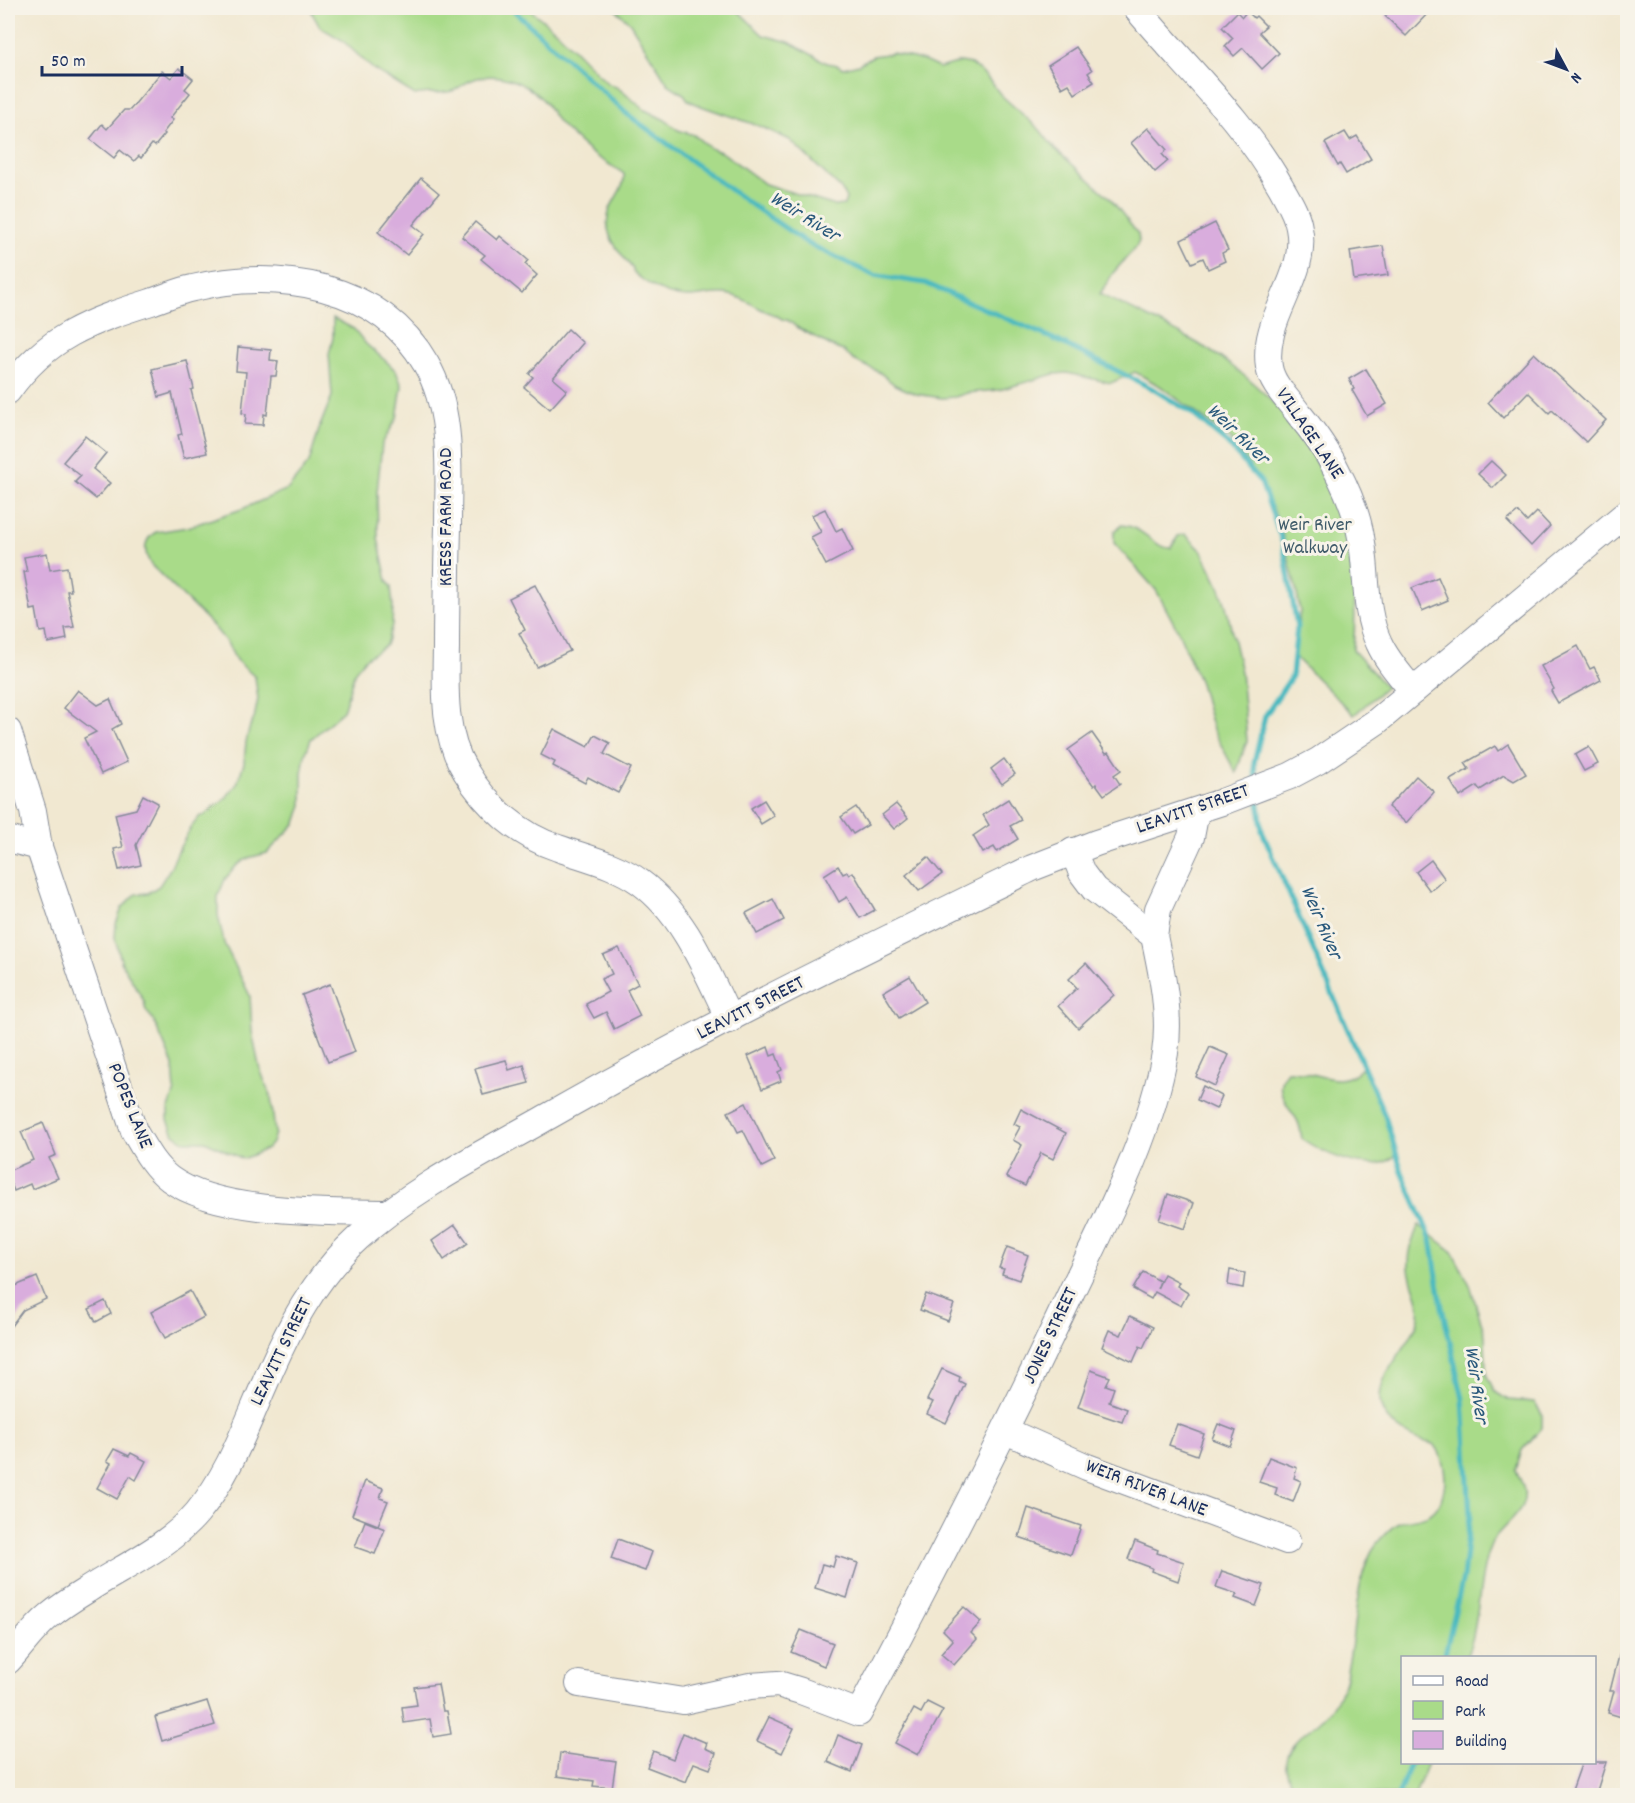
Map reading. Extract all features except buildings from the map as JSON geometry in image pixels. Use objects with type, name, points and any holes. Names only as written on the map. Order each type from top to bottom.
[{"type":"street","name":"VILLAGE LANE","points":[[1136,8],[1239,126],[1265,161],[1292,206],[1299,228],[1301,249],[1272,330],[1270,369],[1274,381],[1318,439],[1335,467],[1351,501],[1361,536],[1373,629],[1386,656],[1413,691]]},
{"type":"street","name":"KRESS FARM ROAD","points":[[8,391],[19,375],[35,359],[51,345],[69,334],[101,318],[192,288],[249,280],[277,280],[313,285],[341,292],[368,306],[387,320],[408,339],[426,364],[438,390],[444,415],[448,479],[445,674],[447,715],[456,752],[480,792],[499,812],[526,834],[555,848],[607,864],[656,895],[691,940],[730,1020]]},
{"type":"street","name":"LEAVITT STREET","points":[[8,1660],[47,1618],[88,1589],[158,1548],[196,1515],[230,1462],[308,1295],[327,1269],[386,1213],[430,1184],[568,1105],[968,899],[1073,851],[1222,802],[1290,776],[1318,761],[1357,737],[1628,512]]},
{"type":"street","points":[[8,731],[33,811],[39,847],[8,839]]},
{"type":"street","name":"JONES STREET","points":[[579,1684],[683,1701],[750,1686],[778,1684],[859,1713],[1006,1431],[1101,1230],[1136,1149],[1164,1060],[1167,1032],[1162,977],[1154,936],[1158,909],[1191,837],[1196,811]]},
{"type":"street","name":"POPES LANE","points":[[39,847],[134,1131],[151,1160],[170,1179],[194,1192],[224,1200],[290,1211],[386,1213]]},
{"type":"street","points":[[1073,851],[1082,873],[1094,889],[1154,936]]},
{"type":"street","name":"WEIR RIVER LANE","points":[[1006,1431],[1098,1471],[1287,1541]]},
{"type":"green space","name":"Weir River Walkway","points":[[312,8],[528,8],[556,31],[607,83],[618,88],[645,110],[665,120],[678,130],[694,135],[765,184],[835,206],[844,205],[846,198],[841,189],[790,140],[762,127],[698,105],[668,84],[630,23],[614,8],[735,8],[763,35],[789,42],[827,63],[843,68],[859,64],[873,56],[893,53],[924,61],[939,68],[961,62],[971,64],[1040,130],[1055,149],[1110,198],[1138,234],[1139,241],[1136,247],[1113,273],[1100,294],[1184,336],[1232,366],[1263,393],[1290,423],[1313,456],[1330,492],[1343,529],[1351,568],[1355,609],[1353,650],[1386,687],[1354,715],[1294,656],[1300,611],[1296,588],[1280,525],[1258,478],[1231,439],[1160,386],[1135,372],[1111,383],[1067,373],[1054,374],[999,390],[967,393],[955,397],[942,398],[916,394],[895,385],[879,372],[853,360],[844,351],[738,297],[712,294],[684,297],[660,290],[633,272],[615,246],[608,229],[609,211],[623,185],[624,174],[579,142],[559,123],[536,94],[519,83],[491,76],[469,81],[452,91],[415,95],[373,69],[342,40],[320,27],[312,13]]},
{"type":"green space","points":[[333,318],[354,329],[366,344],[396,371],[402,386],[397,418],[382,444],[377,492],[378,538],[387,581],[391,587],[392,625],[386,645],[365,659],[355,671],[343,711],[311,739],[305,755],[302,773],[302,805],[296,823],[267,853],[248,858],[237,865],[225,879],[218,896],[218,915],[224,943],[250,996],[252,1032],[259,1066],[271,1098],[275,1133],[267,1149],[243,1159],[205,1141],[184,1141],[174,1134],[168,1120],[168,1111],[175,1091],[173,1065],[153,1019],[146,1011],[144,1001],[122,964],[115,938],[116,924],[122,908],[136,894],[148,893],[159,886],[192,826],[200,816],[225,799],[237,784],[258,699],[255,677],[236,660],[227,643],[214,627],[151,565],[147,556],[146,543],[156,532],[188,527],[242,509],[288,489],[309,463],[332,396],[329,354],[333,338]]},
{"type":"green space","points":[[1121,525],[1136,529],[1159,545],[1171,548],[1178,536],[1185,534],[1201,550],[1219,586],[1226,606],[1241,672],[1247,741],[1236,773],[1213,730],[1200,683],[1178,631],[1156,590],[1114,543],[1114,532]]},
{"type":"green space","points":[[1362,1068],[1384,1112],[1398,1154],[1382,1163],[1361,1163],[1340,1158],[1302,1139],[1298,1122],[1281,1090],[1282,1078],[1287,1071],[1336,1079],[1354,1075]]},
{"type":"green space","points":[[1419,1225],[1452,1251],[1470,1285],[1485,1335],[1486,1374],[1495,1392],[1508,1400],[1534,1402],[1542,1414],[1542,1428],[1522,1450],[1516,1470],[1524,1491],[1522,1506],[1495,1537],[1487,1554],[1471,1644],[1466,1656],[1401,1656],[1401,1764],[1427,1764],[1415,1795],[1295,1795],[1286,1769],[1287,1757],[1294,1743],[1329,1711],[1344,1685],[1360,1585],[1370,1555],[1377,1543],[1394,1526],[1401,1522],[1424,1517],[1434,1511],[1441,1500],[1443,1491],[1444,1468],[1437,1448],[1433,1444],[1412,1437],[1392,1424],[1381,1406],[1380,1394],[1383,1383],[1418,1321],[1419,1307],[1410,1275],[1409,1262],[1414,1235]]},
{"type":"waterway","name":"Weir River","points":[[511,8],[627,114],[807,243],[873,275],[925,283],[1058,341],[1153,389],[1193,414],[1227,443],[1261,482],[1283,544],[1297,627],[1292,676],[1265,716],[1254,763],[1256,780]]},
{"type":"waterway","name":"Weir River","points":[[1258,795],[1262,831],[1385,1116],[1402,1172],[1431,1239],[1442,1307],[1463,1399],[1470,1515],[1463,1578],[1444,1656]]},
{"type":"waterway","name":"Weir River","points":[[1398,1796],[1410,1764]]}]
